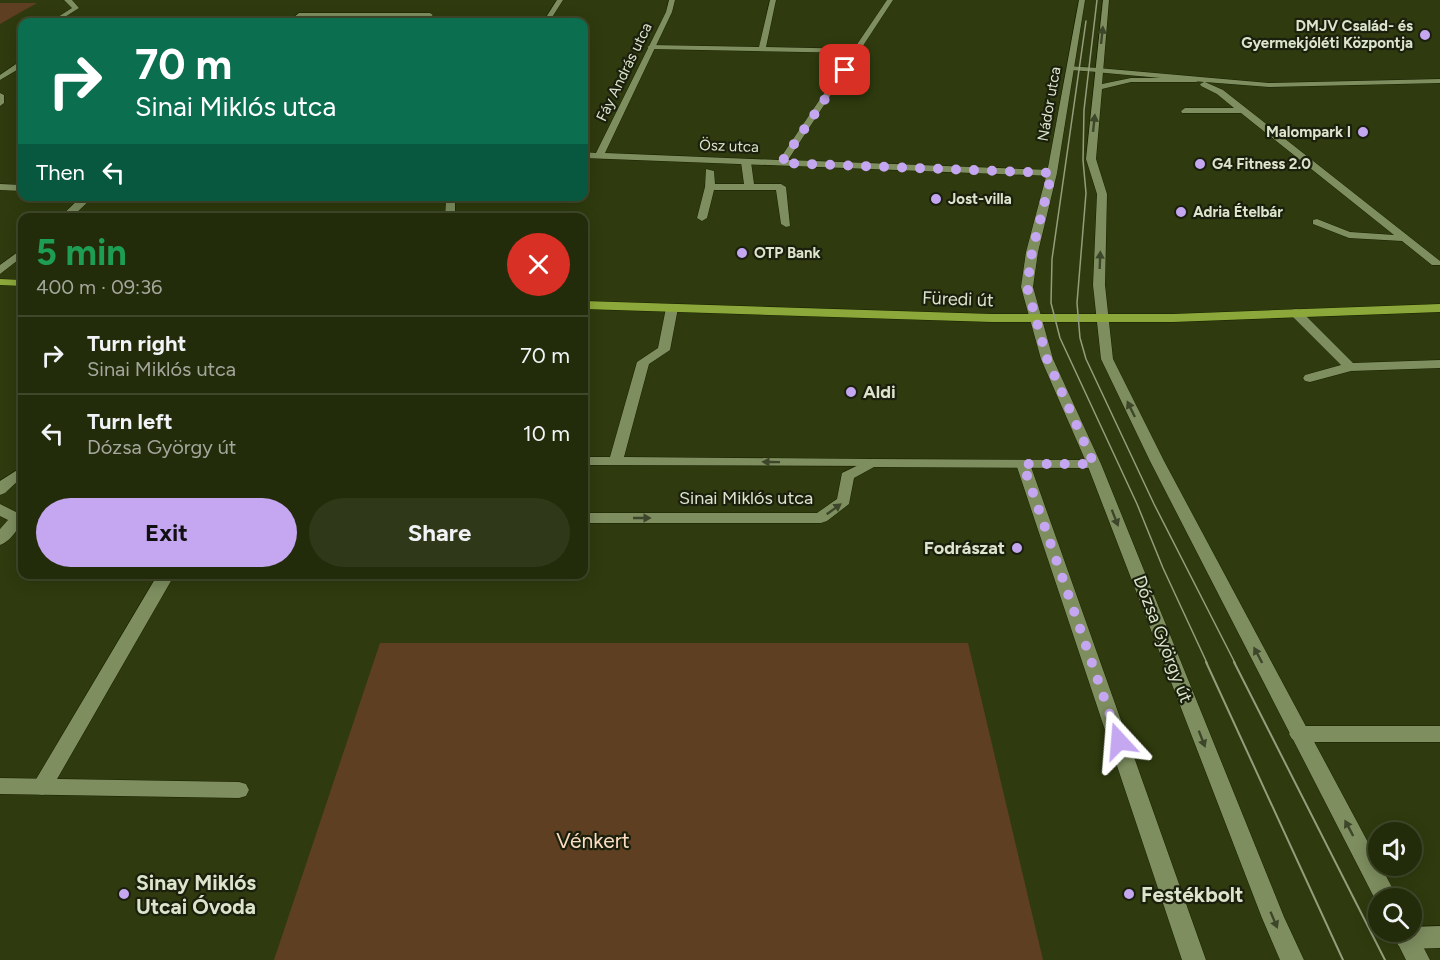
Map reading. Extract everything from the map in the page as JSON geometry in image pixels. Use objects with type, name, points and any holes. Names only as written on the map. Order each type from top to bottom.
[{"type":"main road","points":[[0,282],[18,283]]},
{"type":"main road","name":"Füredi út","points":[[588,305],[1036,318],[1296,314],[1440,308]]},
{"type":"street","points":[[60,18],[76,8],[67,1],[69,0]]},
{"type":"street","points":[[549,18],[560,0]]},
{"type":"street","name":"Fáy András utca","points":[[599,156],[669,12],[672,0]]},
{"type":"street","points":[[762,49],[772,0]]},
{"type":"street","points":[[781,163],[890,0]]},
{"type":"street","name":"Nádor utca","points":[[1036,318],[1027,287],[1029,272],[1052,173],[1082,0]]},
{"type":"street","points":[[1106,0],[1091,159],[1102,194],[1099,285],[1107,359],[1157,461],[1381,888]]},
{"type":"street","points":[[296,18],[299,15],[363,15],[412,18]]},
{"type":"street","points":[[326,18],[329,15]]},
{"type":"street","points":[[651,47],[858,51]]},
{"type":"street","points":[[0,78],[18,67]]},
{"type":"street","points":[[1070,68],[1269,85],[1440,81]]},
{"type":"street","points":[[1098,87],[1131,80],[1196,80],[1220,92],[1436,263]]},
{"type":"street","points":[[0,96],[0,103]]},
{"type":"street","points":[[1185,111],[1241,110]]},
{"type":"street","name":"Ösz utca","points":[[588,155],[1052,173]]},
{"type":"street","points":[[746,162],[749,187]]},
{"type":"street","points":[[702,218],[710,187],[709,171]]},
{"type":"street","points":[[710,187],[749,187],[781,181],[786,224]]},
{"type":"street","points":[[0,187],[18,188]]},
{"type":"street","points":[[70,213],[83,201]]},
{"type":"street","points":[[1317,222],[1332,232],[1367,239],[1405,238]]},
{"type":"street","points":[[0,271],[18,255]]},
{"type":"street","points":[[616,461],[643,362],[664,350],[672,308]]},
{"type":"street","points":[[1296,314],[1350,367]]},
{"type":"street","name":"Dózsa György út","points":[[1036,318],[1047,359],[1094,464],[1273,918],[1292,960]]},
{"type":"street","points":[[1310,378],[1350,367],[1440,364]]},
{"type":"street","points":[[588,461],[1094,464]]},
{"type":"street","name":"Sinai Miklós utca","points":[[588,518],[821,518],[844,501],[847,477],[871,463]]},
{"type":"street","points":[[1023,464],[1194,960]]},
{"type":"street","points":[[0,490],[10,478],[18,473]]},
{"type":"street","points":[[0,509],[18,518]]},
{"type":"street","points":[[0,540],[18,521]]},
{"type":"street","points":[[42,787],[164,579]]},
{"type":"street","points":[[1299,734],[1440,734]]},
{"type":"street","points":[[0,786],[239,790]]},
{"type":"street","points":[[1422,936],[1440,937]]},
{"type":"street","points":[[1409,942],[1418,960]]},
{"type":"green space","points":[[0,3],[37,3],[0,24]]},
{"type":"green space","name":"Vénkert","points":[[380,643],[968,643],[1043,960],[274,960]]},
{"type":"tram line","points":[[1097,0],[1084,110],[1083,160],[1086,193],[1077,303],[1080,338],[1086,359],[1154,504],[1235,663]]},
{"type":"tram line","points":[[1086,21],[1052,259],[1051,303],[1060,338],[1207,663]]},
{"type":"tram line","points":[[1206,662],[1343,960]]},
{"type":"tram line","points":[[1234,662],[1385,960]]},
{"type":"place","name":"DMJV Család- és Gyermekjóléti Központja","points":[[1425,35]]},
{"type":"place","name":"Malompark I","points":[[1363,132]]},
{"type":"place","name":"G4 Fitness 2.0","points":[[1200,164]]},
{"type":"place","name":"Jost-villa","points":[[936,199]]},
{"type":"place","name":"Adria Ételbár","points":[[1181,212]]},
{"type":"place","name":"OTP Bank","points":[[742,253]]},
{"type":"place","name":"Aldi","points":[[851,392]]},
{"type":"place","name":"Fodrászat","points":[[1017,548]]},
{"type":"place","name":"Sinay Miklós Utcai Óvoda","points":[[124,894]]},
{"type":"place","name":"Festékbolt","points":[[1129,894]]},
{"type":"route","points":[[845,70],[781,163],[1052,173],[1032,252],[1027,287],[1047,359],[1094,464],[1023,464],[1119,741]]}]
